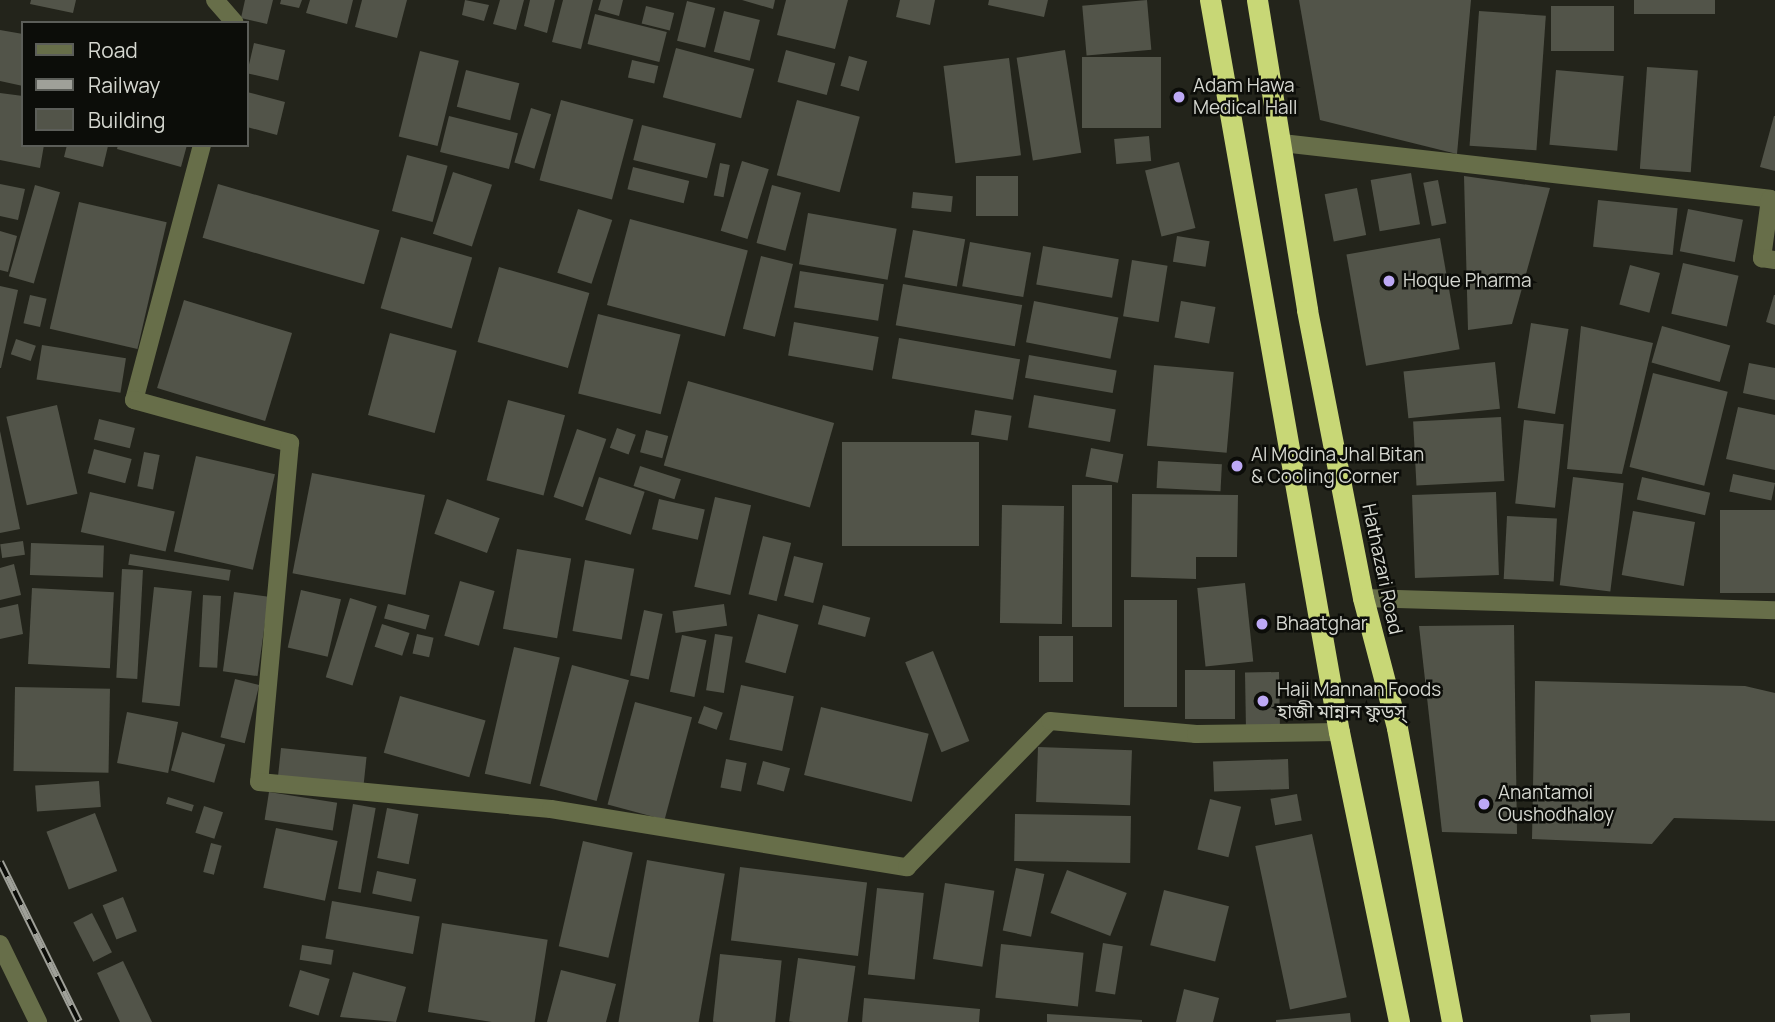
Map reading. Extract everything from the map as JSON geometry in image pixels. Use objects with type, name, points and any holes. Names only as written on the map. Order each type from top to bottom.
[{"type":"highway","points":[[1210,0],[1339,732],[1399,1022]]},
{"type":"highway","name":"Hathazari Road","points":[[1257,0],[1307,310],[1363,598],[1396,728],[1452,1022]]},
{"type":"street","points":[[215,0],[233,21]]},
{"type":"street","points":[[1282,142],[1770,199],[1762,258],[1775,260]]},
{"type":"street","points":[[201,147],[134,400],[290,443],[259,782],[551,809],[906,867],[1050,721],[1196,734],[1339,732]]},
{"type":"street","points":[[1363,598],[1775,610]]},
{"type":"street","points":[[0,944],[38,1022]]},
{"type":"building","points":[[31,0],[76,0],[73,13],[30,4]]},
{"type":"building","points":[[245,0],[273,0],[267,24],[241,18]]},
{"type":"building","points":[[281,0],[302,0],[299,8],[280,4]]},
{"type":"building","points":[[310,0],[353,0],[347,24],[306,13]]},
{"type":"building","points":[[362,0],[407,0],[397,38],[355,27]]},
{"type":"building","points":[[465,0],[489,5],[484,21],[462,15]]},
{"type":"building","points":[[500,0],[524,0],[516,30],[493,24]]},
{"type":"building","points":[[530,0],[555,0],[547,33],[524,26]]},
{"type":"building","points":[[563,0],[593,0],[581,49],[552,42]]},
{"type":"building","points":[[601,0],[623,0],[619,16],[598,10]]},
{"type":"building","points":[[742,0],[775,0],[773,9]]},
{"type":"building","points":[[786,0],[848,0],[835,49],[777,35]]},
{"type":"building","points":[[900,0],[935,0],[930,25],[896,17]]},
{"type":"building","points":[[989,0],[1048,0],[1044,17],[988,5]]},
{"type":"building","points":[[1147,0],[1151,50],[1087,55],[1082,6]]},
{"type":"building","points":[[1299,0],[1471,0],[1457,154],[1320,120]]},
{"type":"building","points":[[1634,0],[1715,0],[1715,14],[1634,14]]},
{"type":"building","points":[[687,1],[715,8],[705,48],[677,41]]},
{"type":"building","points":[[646,6],[674,13],[670,30],[642,23]]},
{"type":"building","points":[[1551,6],[1614,6],[1614,51],[1551,51]]},
{"type":"building","points":[[724,11],[760,20],[750,61],[714,52]]},
{"type":"building","points":[[1479,11],[1546,16],[1536,150],[1470,146]]},
{"type":"building","points":[[595,14],[667,32],[659,62],[588,44]]},
{"type":"building","points":[[0,30],[21,34],[21,86],[0,81]]},
{"type":"building","points":[[254,43],[285,50],[278,80],[248,73]]},
{"type":"building","points":[[676,48],[754,69],[741,118],[663,97]]},
{"type":"building","points":[[786,50],[835,63],[827,95],[777,82]]},
{"type":"building","points":[[1065,50],[1081,153],[1033,160],[1017,58]]},
{"type":"building","points":[[420,51],[459,61],[438,146],[399,136]]},
{"type":"building","points":[[849,56],[867,61],[859,91],[840,86]]},
{"type":"building","points":[[1082,57],[1161,57],[1161,128],[1082,128]]},
{"type":"building","points":[[1009,58],[1021,155],[955,163],[943,66]]},
{"type":"building","points":[[632,60],[658,66],[654,84],[628,78]]},
{"type":"building","points":[[1647,67],[1698,71],[1691,172],[1640,169]]},
{"type":"building","points":[[466,70],[519,83],[510,120],[457,107]]},
{"type":"building","points":[[1556,70],[1624,76],[1617,151],[1549,145]]},
{"type":"building","points":[[248,92],[285,102],[277,135],[248,127]]},
{"type":"building","points":[[0,93],[21,96],[21,147],[44,147],[40,168],[0,160]]},
{"type":"building","points":[[561,100],[633,119],[612,200],[540,180]]},
{"type":"building","points":[[797,100],[860,117],[840,192],[777,175]]},
{"type":"building","points":[[531,108],[551,114],[534,169],[514,163]]},
{"type":"building","points":[[449,116],[518,133],[509,169],[440,152]]},
{"type":"building","points":[[1775,116],[1775,171],[1760,167]]},
{"type":"building","points":[[642,125],[716,143],[707,178],[633,160]]},
{"type":"building","points":[[1149,136],[1151,161],[1116,164],[1114,139]]},
{"type":"building","points":[[66,147],[108,147],[103,167],[64,157]]},
{"type":"building","points":[[118,147],[186,147],[181,167]]},
{"type":"building","points":[[407,155],[448,166],[433,222],[392,211]]},
{"type":"building","points":[[742,161],[769,169],[747,239],[721,231]]},
{"type":"building","points":[[1179,162],[1195,228],[1161,236],[1145,170]]},
{"type":"building","points":[[720,163],[730,165],[724,197],[714,195]]},
{"type":"building","points":[[633,167],[689,181],[684,203],[627,189]]},
{"type":"building","points":[[453,172],[492,185],[472,246],[433,234]]},
{"type":"building","points":[[1411,173],[1420,224],[1380,231],[1371,180]]},
{"type":"building","points":[[976,176],[1018,176],[1018,216],[976,216]]},
{"type":"building","points":[[1464,176],[1550,188],[1512,324],[1468,330]]},
{"type":"building","points":[[1438,180],[1446,223],[1432,226],[1423,183]]},
{"type":"building","points":[[0,184],[25,189],[18,220],[0,216]]},
{"type":"building","points":[[218,184],[379,230],[364,284],[203,238]]},
{"type":"building","points":[[35,185],[60,192],[34,283],[9,276]]},
{"type":"building","points":[[772,185],[801,193],[785,251],[756,243]]},
{"type":"building","points":[[1357,188],[1366,235],[1334,241],[1325,194]]},
{"type":"building","points":[[913,192],[953,196],[951,212],[911,208]]},
{"type":"building","points":[[1598,200],[1678,208],[1673,255],[1593,247]]},
{"type":"building","points":[[79,202],[167,222],[137,349],[50,329]]},
{"type":"building","points":[[578,209],[612,220],[592,284],[557,273]]},
{"type":"building","points":[[1688,209],[1743,220],[1735,262],[1680,251]]},
{"type":"building","points":[[808,213],[897,229],[888,280],[799,264]]},
{"type":"building","points":[[630,219],[748,251],[725,337],[607,305]]},
{"type":"building","points":[[913,230],[965,239],[957,286],[905,277]]},
{"type":"building","points":[[0,231],[17,236],[8,272],[0,270]]},
{"type":"building","points":[[1177,236],[1210,241],[1206,267],[1173,262]]},
{"type":"building","points":[[401,237],[472,257],[452,329],[381,308]]},
{"type":"building","points":[[1440,238],[1460,349],[1366,366],[1346,254]]},
{"type":"building","points":[[970,242],[1031,253],[1023,297],[962,286]]},
{"type":"building","points":[[1043,246],[1119,259],[1112,298],[1036,284]]},
{"type":"building","points":[[761,256],[793,264],[775,337],[743,329]]},
{"type":"building","points":[[1132,260],[1168,266],[1159,322],[1123,316]]},
{"type":"building","points":[[1683,263],[1739,276],[1727,326],[1671,314]]},
{"type":"building","points":[[1630,265],[1660,273],[1649,313],[1619,305]]},
{"type":"building","points":[[499,267],[589,293],[568,368],[478,342]]},
{"type":"building","points":[[800,271],[884,284],[878,321],[794,308]]},
{"type":"building","points":[[903,284],[1022,305],[1015,346],[896,325]]},
{"type":"building","points":[[0,286],[18,290],[1,368],[0,368]]},
{"type":"building","points":[[30,295],[47,299],[40,327],[23,323]]},
{"type":"building","points":[[1775,295],[1775,325],[1766,322]]},
{"type":"building","points":[[184,300],[292,333],[265,421],[157,388]]},
{"type":"building","points":[[1034,301],[1118,317],[1110,359],[1026,342]]},
{"type":"building","points":[[1181,301],[1215,307],[1209,344],[1175,337]]},
{"type":"building","points":[[598,314],[680,335],[661,414],[578,394]]},
{"type":"building","points":[[794,322],[879,337],[873,370],[788,355]]},
{"type":"building","points":[[1531,323],[1569,329],[1555,414],[1518,408]]},
{"type":"building","points":[[1581,326],[1653,343],[1622,474],[1567,469]]},
{"type":"building","points":[[1662,326],[1730,346],[1720,382],[1652,363]]},
{"type":"building","points":[[390,333],[457,351],[435,433],[368,415]]},
{"type":"building","points":[[899,338],[1020,359],[1013,400],[892,378]]},
{"type":"building","points":[[16,339],[36,346],[31,361],[11,354]]},
{"type":"building","points":[[42,345],[126,358],[120,393],[37,380]]},
{"type":"building","points":[[1029,355],[1117,370],[1113,393],[1025,378]]},
{"type":"building","points":[[1495,362],[1500,409],[1408,418],[1404,372]]},
{"type":"building","points":[[1749,363],[1775,368],[1775,400],[1743,393]]},
{"type":"building","points":[[1154,365],[1234,372],[1227,453],[1147,446]]},
{"type":"building","points":[[1653,373],[1728,392],[1704,486],[1630,467]]},
{"type":"building","points":[[688,381],[834,423],[810,507],[664,466]]},
{"type":"building","points":[[1034,395],[1116,409],[1110,442],[1028,427]]},
{"type":"building","points":[[508,400],[565,415],[544,495],[487,480]]},
{"type":"building","points":[[57,405],[77,494],[27,505],[6,417]]},
{"type":"building","points":[[1738,407],[1775,415],[1775,470],[1726,459]]},
{"type":"building","points":[[975,410],[1012,416],[1008,440],[971,435]]},
{"type":"building","points":[[1501,417],[1504,481],[1416,486],[1413,422]]},
{"type":"building","points":[[99,419],[135,428],[130,448],[94,439]]},
{"type":"building","points":[[1524,420],[1564,424],[1555,508],[1515,504]]},
{"type":"building","points":[[617,428],[636,435],[629,455],[610,448]]},
{"type":"building","points":[[577,429],[606,439],[583,507],[554,497]]},
{"type":"building","points":[[646,430],[668,436],[662,458],[640,452]]},
{"type":"building","points":[[0,431],[20,529],[0,533]]},
{"type":"building","points":[[842,442],[979,442],[979,546],[842,546]]},
{"type":"building","points":[[1091,448],[1123,454],[1118,483],[1085,476]]},
{"type":"building","points":[[94,449],[132,459],[125,483],[88,473]]},
{"type":"building","points":[[144,452],[160,455],[153,489],[137,486]]},
{"type":"building","points":[[196,456],[275,474],[253,570],[174,551]]},
{"type":"building","points":[[1158,461],[1222,464],[1220,491],[1157,488]]},
{"type":"building","points":[[640,466],[681,479],[674,499],[634,486]]},
{"type":"building","points":[[312,473],[425,495],[405,595],[293,573]]},
{"type":"building","points":[[1733,474],[1775,483],[1771,501],[1729,492]]},
{"type":"building","points":[[599,477],[645,492],[631,535],[585,520]]},
{"type":"building","points":[[1573,477],[1624,483],[1610,591],[1560,585]]},
{"type":"building","points":[[1642,477],[1710,493],[1705,515],[1637,499]]},
{"type":"building","points":[[1072,485],[1112,485],[1112,627],[1072,627]]},
{"type":"building","points":[[90,492],[175,512],[166,552],[81,532]]},
{"type":"building","points":[[1496,492],[1499,575],[1415,578],[1412,495]]},
{"type":"building","points":[[1132,494],[1238,495],[1237,557],[1196,557],[1196,579],[1131,577]]},
{"type":"building","points":[[715,497],[751,505],[730,595],[694,587]]},
{"type":"building","points":[[447,499],[500,518],[487,553],[434,534]]},
{"type":"building","points":[[659,499],[705,510],[698,540],[652,529]]},
{"type":"building","points":[[1002,505],[1064,506],[1062,624],[1000,623]]},
{"type":"building","points":[[1720,510],[1775,510],[1775,593],[1720,593]]},
{"type":"building","points":[[1633,511],[1695,522],[1684,586],[1622,575]]},
{"type":"building","points":[[1507,516],[1557,519],[1554,582],[1504,579]]},
{"type":"building","points":[[763,536],[791,543],[777,601],[748,594]]},
{"type":"building","points":[[23,541],[25,555],[2,558],[0,544]]},
{"type":"building","points":[[31,543],[104,546],[103,578],[30,575]]},
{"type":"building","points":[[517,549],[571,559],[557,638],[503,629]]},
{"type":"building","points":[[130,554],[231,570],[229,581],[128,565]]},
{"type":"building","points":[[794,556],[823,563],[813,603],[784,596]]},
{"type":"building","points":[[585,560],[634,569],[622,640],[572,631]]},
{"type":"building","points":[[14,564],[21,595],[0,600],[0,568]]},
{"type":"building","points":[[122,569],[143,570],[137,679],[116,678]]},
{"type":"building","points":[[460,581],[495,591],[479,646],[444,636]]},
{"type":"building","points":[[1245,583],[1253,662],[1206,667],[1197,588]]},
{"type":"building","points":[[154,587],[192,591],[180,706],[142,702]]},
{"type":"building","points":[[32,588],[114,592],[110,668],[28,664]]},
{"type":"building","points":[[301,590],[341,599],[328,657],[288,647]]},
{"type":"building","points":[[234,592],[269,597],[258,676],[223,671]]},
{"type":"building","points":[[203,595],[221,596],[217,668],[199,667]]},
{"type":"building","points":[[350,598],[377,606],[353,686],[326,677]]},
{"type":"building","points":[[1124,600],[1177,600],[1177,707],[1124,707]]},
{"type":"building","points":[[18,604],[23,634],[0,639],[0,608]]},
{"type":"building","points":[[388,604],[430,615],[426,630],[384,618]]},
{"type":"building","points":[[724,604],[727,626],[676,633],[673,611]]},
{"type":"building","points":[[823,605],[870,618],[865,637],[818,624]]},
{"type":"building","points":[[644,610],[663,614],[649,679],[630,676]]},
{"type":"building","points":[[758,614],[799,625],[786,673],[745,662]]},
{"type":"building","points":[[382,624],[410,633],[402,656],[375,647]]},
{"type":"building","points":[[1514,625],[1517,834],[1442,832],[1419,626]]},
{"type":"building","points":[[417,634],[434,638],[429,657],[413,653]]},
{"type":"building","points":[[715,634],[733,637],[724,693],[706,690]]},
{"type":"building","points":[[682,635],[706,640],[694,697],[670,692]]},
{"type":"building","points":[[1039,636],[1073,636],[1073,682],[1039,682]]},
{"type":"building","points":[[514,647],[560,658],[531,784],[485,774]]},
{"type":"building","points":[[933,651],[969,741],[942,752],[905,662]]},
{"type":"building","points":[[572,665],[629,680],[597,801],[540,786]]},
{"type":"building","points":[[1185,670],[1235,670],[1235,719],[1185,719]]},
{"type":"building","name":"Haji Mannan Foods হাজী মান্নান ফুডস্","points":[[1279,672],[1280,728],[1246,729],[1245,673]]},
{"type":"building","points":[[235,679],[259,685],[245,743],[220,737]]},
{"type":"building","points":[[1535,681],[1745,686],[1775,693],[1775,821],[1674,818],[1652,844],[1532,839]]},
{"type":"building","points":[[741,685],[794,696],[782,751],[729,740]]},
{"type":"building","points":[[15,687],[110,689],[109,773],[14,771]]},
{"type":"building","points":[[400,696],[486,721],[469,777],[384,753]]},
{"type":"building","points":[[635,702],[692,717],[665,820],[608,804]]},
{"type":"building","points":[[704,706],[723,713],[717,730],[698,723]]},
{"type":"building","points":[[821,707],[929,734],[912,802],[804,775]]},
{"type":"building","points":[[127,712],[178,722],[168,773],[117,763]]},
{"type":"building","points":[[182,732],[225,744],[214,783],[171,770]]},
{"type":"building","points":[[1038,747],[1132,750],[1130,805],[1036,802]]},
{"type":"building","points":[[281,748],[367,757],[364,785],[278,776]]},
{"type":"building","points":[[726,759],[747,763],[741,791],[720,787]]},
{"type":"building","points":[[1288,759],[1289,789],[1214,792],[1213,762]]},
{"type":"building","points":[[763,761],[790,768],[784,791],[757,784]]},
{"type":"building","points":[[99,781],[101,807],[37,811],[35,785]]},
{"type":"building","points":[[269,792],[337,803],[333,830],[265,820]]},
{"type":"building","points":[[1297,794],[1302,821],[1275,825],[1270,799]]},
{"type":"building","points":[[168,797],[194,805],[192,812],[166,804]]},
{"type":"building","points":[[1210,799],[1241,807],[1228,857],[1197,849]]},
{"type":"building","points":[[353,804],[376,808],[361,893],[338,889]]},
{"type":"building","points":[[204,806],[223,812],[214,839],[195,833]]},
{"type":"building","points":[[387,808],[418,814],[409,864],[377,858]]},
{"type":"building","points":[[95,813],[117,871],[69,890],[46,832]]},
{"type":"building","points":[[1015,814],[1131,816],[1130,863],[1014,861]]},
{"type":"building","points":[[276,828],[338,841],[325,901],[263,888]]},
{"type":"building","points":[[1312,834],[1347,997],[1290,1009],[1255,846]]},
{"type":"building","points":[[583,841],[633,852],[608,958],[559,946]]},
{"type":"building","points":[[211,843],[222,846],[214,875],[203,872]]},
{"type":"building","points":[[647,860],[725,874],[699,1022],[618,1022]]},
{"type":"building","points":[[740,867],[867,883],[858,956],[731,940]]},
{"type":"building","points":[[1016,868],[1044,874],[1031,937],[1003,931]]},
{"type":"building","points":[[1067,870],[1127,893],[1110,936],[1051,913]]},
{"type":"building","points":[[377,871],[416,879],[411,902],[372,893]]},
{"type":"building","points":[[945,883],[994,891],[982,967],[933,959]]},
{"type":"building","points":[[877,888],[924,893],[915,979],[868,975]]},
{"type":"building","points":[[1164,890],[1229,906],[1215,962],[1150,945]]},
{"type":"building","points":[[123,897],[137,931],[116,940],[103,905]]},
{"type":"building","points":[[332,901],[420,916],[413,954],[325,938]]},
{"type":"building","points":[[92,913],[112,952],[93,962],[73,923]]},
{"type":"building","points":[[442,923],[548,940],[535,1022],[492,1022],[428,1012]]},
{"type":"building","points":[[1103,943],[1123,946],[1115,995],[1095,991]]},
{"type":"building","points":[[1001,944],[1084,953],[1078,1006],[995,998]]},
{"type":"building","points":[[302,945],[334,950],[331,965],[300,960]]},
{"type":"building","points":[[720,954],[782,960],[775,1022],[713,1022]]},
{"type":"building","points":[[798,958],[855,966],[848,1022],[789,1021]]},
{"type":"building","points":[[123,961],[152,1022],[120,1022],[97,973]]},
{"type":"building","points":[[300,970],[330,979],[319,1015],[289,1006]]},
{"type":"building","points":[[561,970],[616,984],[606,1022],[547,1022]]},
{"type":"building","points":[[353,972],[406,987],[396,1022],[340,1017]]},
{"type":"building","points":[[1184,989],[1219,998],[1213,1022],[1176,1022]]},
{"type":"building","points":[[864,998],[980,1009],[979,1022],[862,1022]]},
{"type":"building","points":[[1350,1013],[1351,1022],[1276,1022],[1276,1020]]},
{"type":"building","points":[[1630,1013],[1630,1022],[1591,1022],[1590,1015]]},
{"type":"building","points":[[1047,1014],[1142,1020],[1142,1022],[1047,1022]]},
{"type":"railway","points":[[0,862],[79,1022]]},
{"type":"place","name":"Adam Hawa Medical Hall","points":[[1179,97]]},
{"type":"place","name":"Hoque Pharma","points":[[1389,281]]},
{"type":"place","name":"Al Modina Jhal Bitan & Cooling Corner","points":[[1237,466]]},
{"type":"place","name":"Bhaatghar","points":[[1262,624]]},
{"type":"place","name":"Haji Mannan Foods হাজী মান্নান ফুডস্","points":[[1263,701]]},
{"type":"place","name":"Anantamoi Oushodhaloy","points":[[1484,804]]}]
